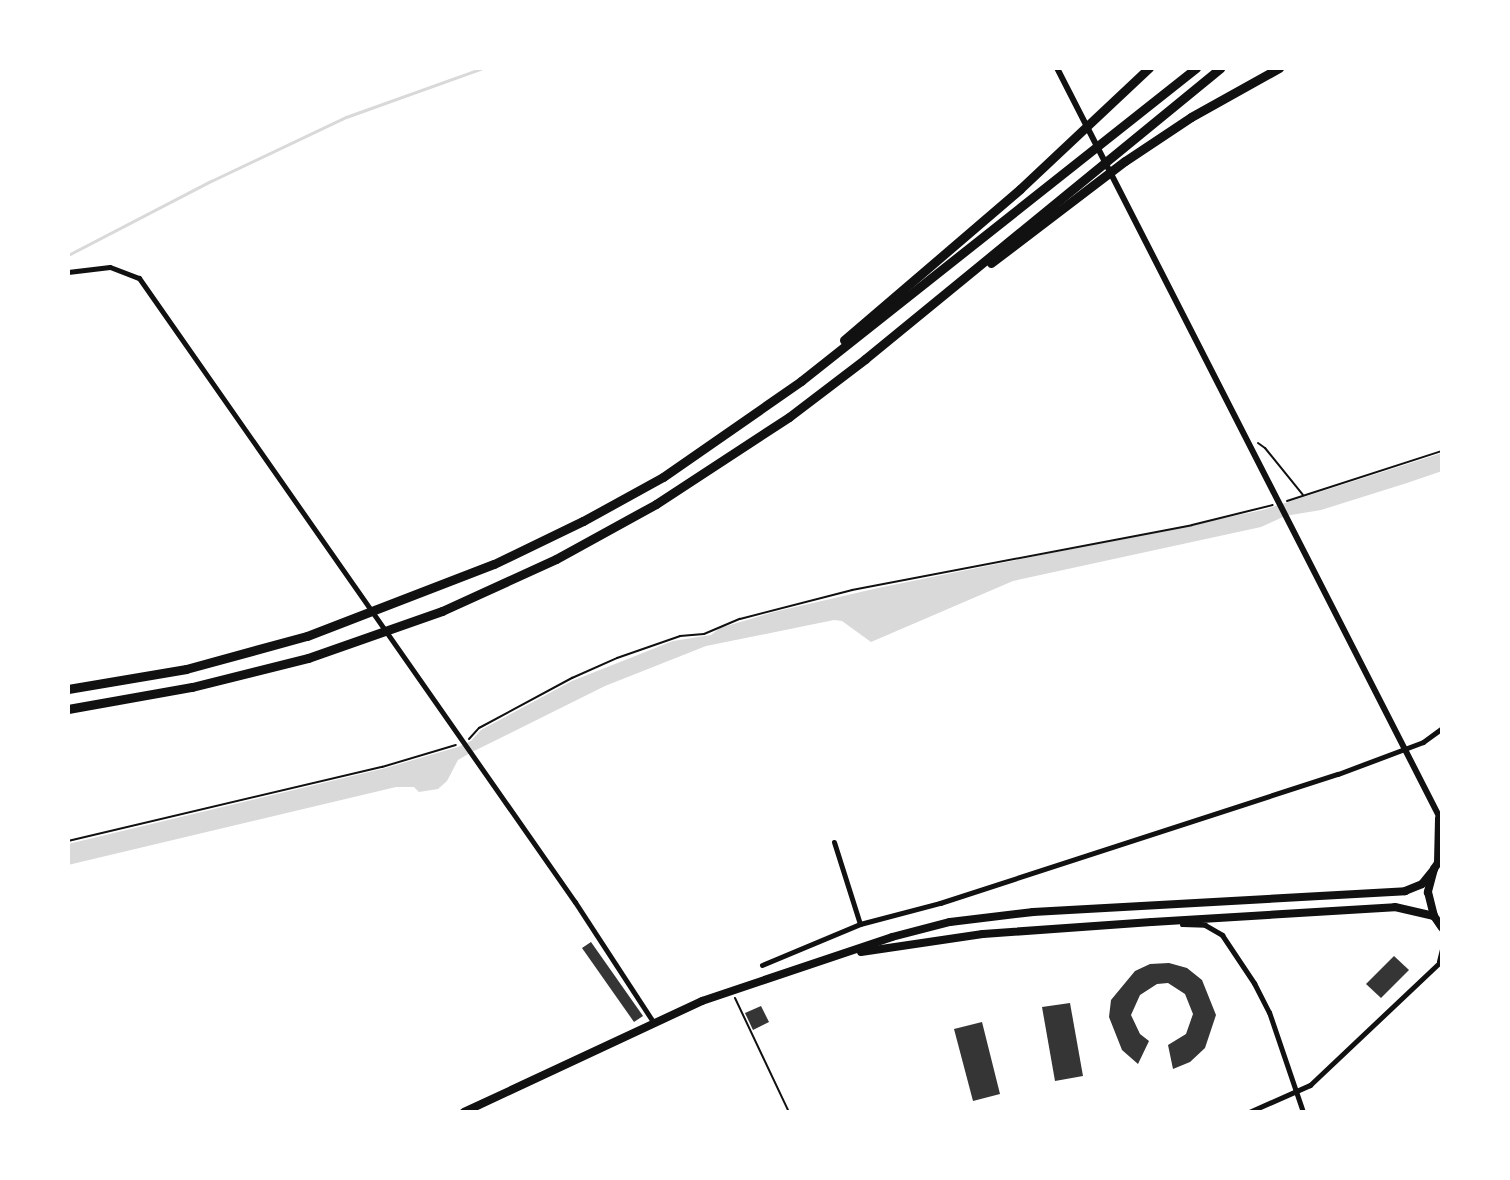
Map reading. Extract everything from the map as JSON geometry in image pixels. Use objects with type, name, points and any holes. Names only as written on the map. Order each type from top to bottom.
[{"type":"highway","points":[[801,381],[882,305],[1061,153],[1149,68]]},
{"type":"highway","points":[[68,689],[186,669],[307,636],[481,570],[583,521],[663,477],[801,381],[1196,68]]},
{"type":"highway","points":[[865,359],[1220,68]]},
{"type":"highway","points":[[68,709],[192,687],[293,662],[442,611],[556,559],[656,504],[789,417],[1125,161],[1191,117],[1279,68]]},
{"type":"main road","points":[[464,1112],[732,990],[892,937],[991,915],[1405,891],[1422,884],[1437,863]]},
{"type":"main road","points":[[1437,863],[1428,892],[1434,916],[1442,928]]},
{"type":"main road","points":[[837,956],[983,934],[1152,922],[1395,907],[1434,916]]},
{"type":"street","points":[[1057,68],[1406,748],[1440,820],[1437,863]]},
{"type":"street","points":[[68,272],[110,267],[139,278],[575,902],[654,1023]]},
{"type":"street","points":[[762,965],[860,924],[1060,865],[1406,748],[1442,728]]},
{"type":"street","points":[[834,842],[860,924]]},
{"type":"street","points":[[1152,922],[1205,925],[1222,935],[1269,1012],[1303,1112]]},
{"type":"street","points":[[1249,1112],[1310,1085],[1440,961],[1442,949]]},
{"type":"path","points":[[1249,441],[1265,448],[1304,496]]},
{"type":"path","points":[[68,841],[369,770],[460,744],[479,728],[572,678],[680,636],[704,634],[740,619],[852,590],[1192,525],[1304,496],[1442,451]]},
{"type":"path","points":[[732,990],[789,1112]]},
{"type":"shaded area","points":[[1442,453],[1442,471],[1407,483],[1321,510],[1285,516],[1261,527],[1013,581],[871,642],[842,621],[834,620],[706,646],[605,686],[470,753],[458,760],[447,781],[438,789],[419,792],[414,787],[396,787],[68,865],[68,844],[386,768],[458,747],[471,741],[481,730],[572,681],[673,641],[711,635],[720,628],[774,612],[878,588],[1263,510]]},
{"type":"building","points":[[591,942],[643,1016],[634,1022],[582,948]]},
{"type":"building","points":[[1394,956],[1409,970],[1381,998],[1366,984]]},
{"type":"building","points":[[1169,963],[1187,968],[1202,980],[1216,1015],[1205,1048],[1190,1062],[1173,1069],[1168,1045],[1186,1034],[1193,1014],[1185,994],[1168,983],[1157,984],[1140,995],[1131,1015],[1140,1034],[1149,1041],[1138,1064],[1122,1050],[1109,1017],[1111,1000],[1135,971],[1150,964]]},
{"type":"building","points":[[1070,1003],[1083,1076],[1055,1081],[1042,1007]]},
{"type":"building","points":[[761,1006],[769,1022],[753,1030],[745,1013]]},
{"type":"building","points":[[982,1022],[1000,1094],[973,1101],[954,1029]]},
{"type":"waterway","points":[[68,255],[211,181],[346,117],[483,68]]}]
